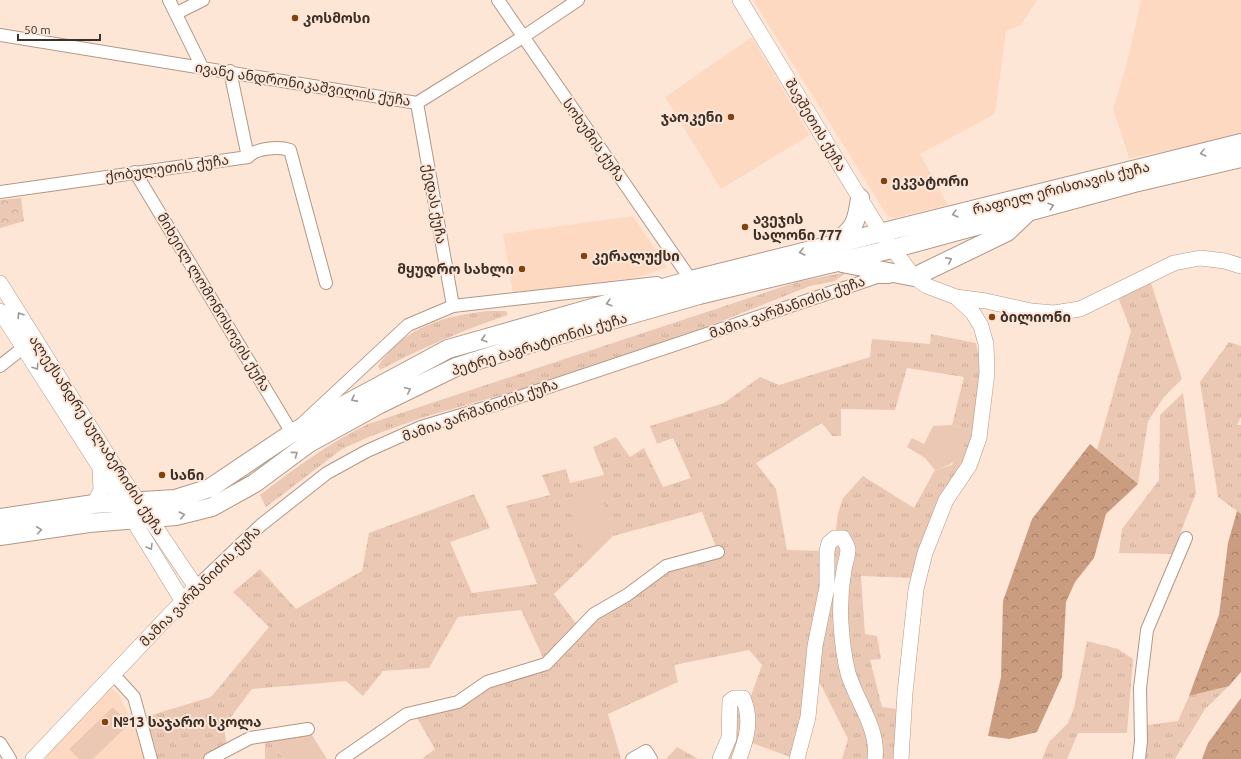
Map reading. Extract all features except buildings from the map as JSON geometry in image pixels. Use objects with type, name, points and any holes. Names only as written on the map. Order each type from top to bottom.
[{"type":"main road","name":"რაფიელ ერისთავის ქუჩა","points":[[881,233],[1241,143]]},
{"type":"main road","name":"რაფიელ ერისთავის ქუჩა","points":[[892,249],[1134,183],[1241,158]]},
{"type":"main road","points":[[860,198],[858,216],[854,226],[845,235],[832,253],[914,277],[1007,232],[1027,212]]},
{"type":"main road","name":"პეტრე ბაგრატიონის ქუჩა","points":[[0,536],[89,523],[176,516],[212,507],[255,483],[309,443],[378,405],[456,367],[545,339],[698,295],[832,253],[881,233]]},
{"type":"main road","name":"პეტრე ბაგრატიონის ქუჩა","points":[[0,518],[94,504],[175,499],[210,488],[292,433],[448,349],[690,280],[832,253],[892,249]]},
{"type":"street","points":[[169,0],[177,13],[202,67]]},
{"type":"street","points":[[177,13],[203,0]]},
{"type":"street","name":"სოხუმის ქუჩა","points":[[498,0],[690,280]]},
{"type":"street","name":"ივანე ანდრონიკაშვილის ქუჩა","points":[[0,35],[230,71],[417,103],[524,37],[578,0]]},
{"type":"street","name":"შავშეთის ქუჩა","points":[[740,0],[881,233],[914,277]]},
{"type":"street","name":"ქობულეთის ქუჩა","points":[[0,192],[248,157],[230,71]]},
{"type":"street","name":"ქედას ქუჩა","points":[[417,103],[453,306]]},
{"type":"street","points":[[248,157],[252,152],[283,147],[290,150],[326,283]]},
{"type":"street","name":"მიხეილ ლომონოსოვის ქუჩა","points":[[135,172],[292,433]]},
{"type":"street","points":[[914,277],[927,286],[956,297],[986,301],[1031,311],[1054,313],[1080,309],[1174,263],[1200,258],[1225,261],[1241,266]]},
{"type":"street","name":"მამია ვარშანიძის ქუჩა","points":[[33,759],[182,600],[261,525],[327,473],[367,452],[421,427],[501,403],[877,277],[914,277]]},
{"type":"street","name":"პეტრე ბაგრატიონის ქუჩა","points":[[292,433],[408,325],[453,306],[690,280]]},
{"type":"street","name":"ალექსანდრე სულაბერიძის ქუჩა","points":[[0,283],[115,467],[130,501],[141,518],[196,587]]},
{"type":"street","points":[[901,759],[905,693],[916,589],[925,553],[946,500],[969,466],[979,438],[987,373],[986,344],[981,326],[973,313],[956,297]]},
{"type":"street","name":"ალექსანდრე სულაბერიძის ქუჩა","points":[[0,311],[100,468],[130,501]]},
{"type":"street","points":[[0,366],[23,348]]},
{"type":"street","points":[[94,504],[101,490],[100,468]]},
{"type":"street","name":"ალექსანდრე სულაბერიძის ქუჩა","points":[[141,518],[182,600]]},
{"type":"street","points":[[797,759],[808,717],[815,646],[827,587],[826,551],[829,543],[835,538],[843,538],[848,547],[848,558],[844,570],[840,602],[844,649],[848,673],[865,711],[871,729],[876,753],[875,759]]},
{"type":"street","points":[[1139,759],[1141,741],[1140,688],[1147,630],[1186,538]]},
{"type":"street","points":[[342,759],[407,714],[458,702],[487,682],[546,664],[594,614],[627,595],[666,566],[718,552]]},
{"type":"street","points":[[113,674],[134,697],[151,759]]},
{"type":"street","points":[[720,759],[729,738],[730,701],[734,698],[743,698],[747,708],[748,724],[746,741],[739,759]]},
{"type":"street","points":[[210,759],[250,738],[308,729]]},
{"type":"street","points":[[0,743],[10,759]]},
{"type":"street","points":[[632,759],[646,751],[651,759]]},
{"type":"shaded area","points":[[753,0],[1037,0],[1021,25],[1006,31],[995,114],[920,154],[948,205],[894,218],[887,215]]},
{"type":"shaded area","points":[[1141,0],[1241,0],[1241,137],[1129,158],[1113,109],[1127,63]]},
{"type":"shaded area","points":[[752,37],[810,135],[721,189],[665,97]]},
{"type":"shaded area","points":[[633,216],[667,267],[640,277],[513,294],[503,234]]},
{"type":"shaded area","name":"№13 საჯარო სკოლა","points":[[110,687],[119,694],[147,754],[147,759],[45,759]]},
{"type":"green space","points":[[21,198],[24,221],[0,228],[0,200]]},
{"type":"green space","points":[[847,272],[835,281],[810,286],[676,339],[519,390],[424,417],[371,436],[342,449],[266,507],[260,495],[312,456],[368,424],[797,282]]},
{"type":"green space","points":[[1151,283],[1182,379],[1164,397],[1148,421],[1138,484],[1097,450],[1131,331],[1118,297]]},
{"type":"green space","points":[[506,311],[508,315],[442,340],[380,370],[378,366],[389,353],[400,342],[413,333],[441,320],[471,313]]},
{"type":"green space","points":[[931,334],[976,343],[982,375],[975,434],[913,578],[861,576],[865,634],[877,636],[881,659],[870,660],[882,707],[905,710],[901,759],[842,759],[848,739],[813,669],[796,759],[746,741],[739,759],[720,759],[730,701],[747,707],[762,665],[749,650],[674,665],[678,682],[608,714],[621,759],[422,759],[435,749],[414,713],[458,702],[487,682],[546,664],[521,610],[458,617],[429,668],[383,671],[363,696],[346,681],[252,689],[224,726],[227,749],[210,759],[157,759],[157,753],[145,717],[211,697],[269,627],[233,592],[260,569],[296,609],[362,571],[369,533],[474,494],[490,528],[450,542],[472,593],[537,584],[506,506],[550,495],[542,475],[566,469],[570,483],[604,475],[593,447],[616,437],[630,457],[644,448],[663,487],[691,478],[673,438],[657,444],[650,426],[724,403],[760,377],[779,385],[870,357],[872,339],[930,344]],"holes":[[[907,368],[964,377],[952,425],[966,430],[952,465],[935,470],[914,508],[863,476],[843,498],[838,513],[835,538],[827,551],[787,550],[776,489],[756,463],[822,423],[832,436],[841,436],[841,409],[895,410]],[[599,489],[613,536],[702,512],[718,552],[666,566],[580,629],[554,594],[587,562]]]},
{"type":"green space","points":[[1229,342],[1241,346],[1241,417],[1237,425],[1241,425],[1241,514],[1218,497],[1200,382]]},
{"type":"green space","points":[[1183,393],[1196,493],[1172,554],[1119,553],[1122,529],[1159,480],[1160,415]]},
{"type":"green space","points":[[952,425],[966,430],[962,451],[955,461],[950,464],[935,470],[925,458],[907,447],[912,438],[924,444],[933,426]]},
{"type":"green space","points":[[1090,444],[1138,484],[1106,514],[1094,558],[1075,582],[1066,602],[1062,677],[1037,732],[1009,739],[988,736],[1001,677],[1003,601],[1032,519]]},
{"type":"green space","points":[[600,489],[613,536],[587,562],[566,498]]},
{"type":"green space","points":[[1237,511],[1241,514],[1241,672],[1229,686],[1189,696],[1219,615],[1228,543]]},
{"type":"green space","points":[[1087,641],[1118,649],[1133,659],[1127,733],[1078,733],[1067,759],[1042,759],[1049,742],[1068,723],[1074,708]]},
{"type":"green space","points":[[1229,686],[1205,709],[1175,759],[1146,759],[1147,725],[1178,721],[1189,696]]},
{"type":"green space","points":[[1241,698],[1241,759],[1202,759],[1208,743]]},
{"type":"green space","points":[[113,707],[129,724],[93,759],[79,759],[69,749]]},
{"type":"green space","points":[[308,729],[327,759],[284,759],[265,736]]},
{"type":"green space","points":[[265,736],[284,759],[265,759]]},
{"type":"green space","points":[[677,747],[698,759],[666,759]]},
{"type":"place","name":"კოსმოსი","points":[[295,18]]},
{"type":"place","name":"ჯაოკენი","points":[[731,117]]},
{"type":"place","name":"ეკვატორი","points":[[884,181]]},
{"type":"place","name":"ავეჯის სალონი 777","points":[[745,227]]},
{"type":"place","name":"კერალუქსი","points":[[584,256]]},
{"type":"place","name":"მყუდრო სახლი","points":[[522,269]]},
{"type":"place","name":"ბილიონი","points":[[992,317]]},
{"type":"place","name":"სანი","points":[[162,475]]},
{"type":"place","name":"№13 საჯარო სკოლა","points":[[105,722]]}]
